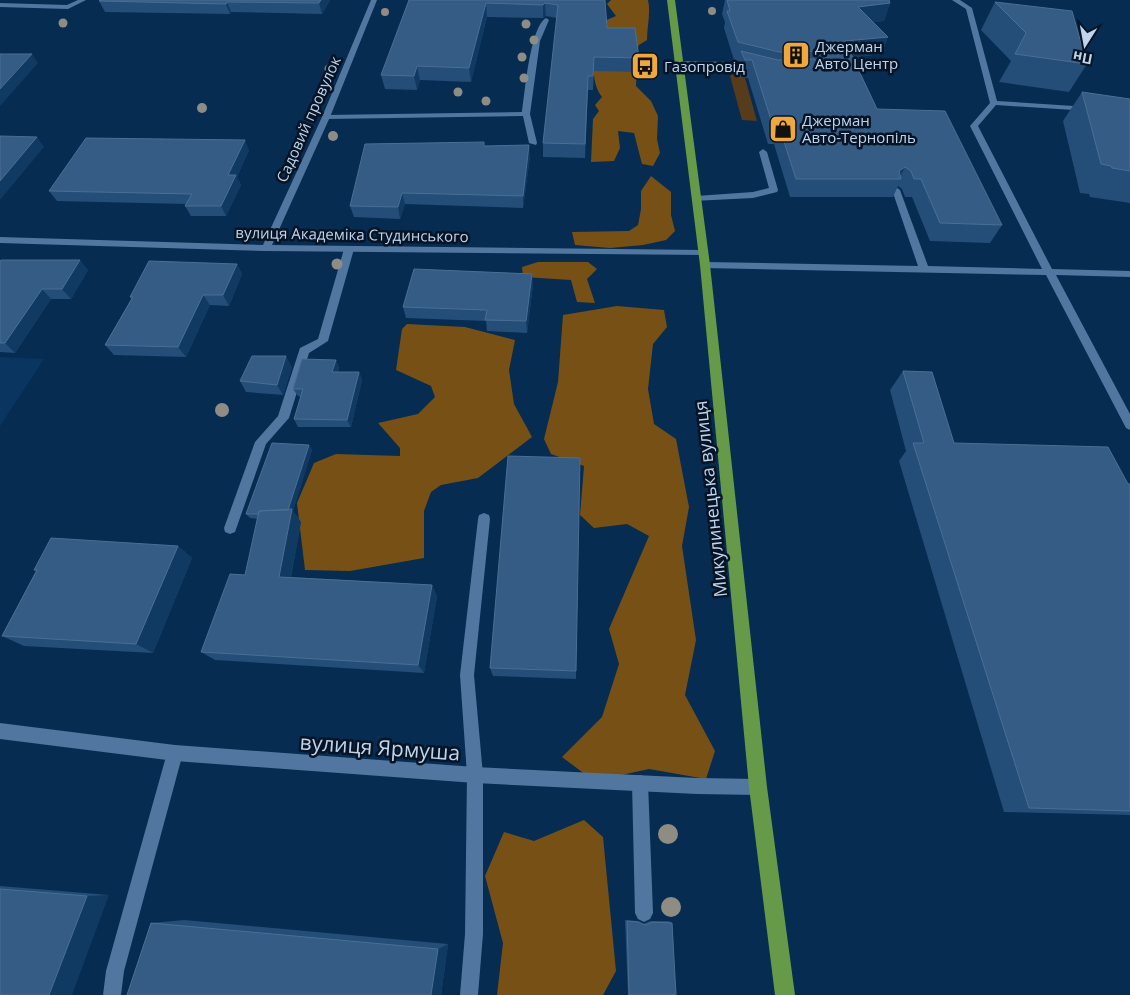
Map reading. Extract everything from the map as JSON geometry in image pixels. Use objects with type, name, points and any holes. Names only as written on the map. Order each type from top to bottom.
[{"type":"highway","name":"Микулинецька вулиця","points":[[671,0],[704,259],[758,787],[785,995]]},
{"type":"street","points":[[0,5],[68,7],[83,0]]},
{"type":"street","name":"Садовий провулок","points":[[266,248],[326,117],[374,0]]},
{"type":"street","points":[[955,0],[969,8],[994,103]]},
{"type":"street","points":[[533,143],[526,114],[536,41],[546,20]]},
{"type":"street","points":[[679,63],[734,64],[758,70]]},
{"type":"street","points":[[994,103],[1098,110]]},
{"type":"street","points":[[994,103],[974,126],[1130,425]]},
{"type":"street","points":[[326,117],[526,114]]},
{"type":"street","points":[[696,200],[753,195],[774,190],[763,152]]},
{"type":"street","points":[[896,190],[924,269]]},
{"type":"street","name":"вулиця Академіка Студинського","points":[[0,240],[704,259],[924,269],[1130,274]]},
{"type":"street","points":[[230,528],[260,442],[283,418],[304,351],[323,341],[349,249]]},
{"type":"street","points":[[469,995],[474,934],[475,775],[467,675],[484,519]]},
{"type":"street","name":"вулиця Ярмуша","points":[[0,731],[175,753],[475,775],[758,787]]},
{"type":"street","points":[[112,995],[115,971],[175,753]]},
{"type":"street","points":[[640,783],[644,913]]},
{"type":"shaded area","points":[[611,0],[648,0],[647,40],[639,45],[634,55],[637,64],[636,86],[651,101],[658,116],[657,139],[660,153],[653,166],[642,164],[634,133],[618,131],[620,148],[614,161],[591,162],[593,119],[599,111],[595,105],[602,97],[597,89],[595,80],[594,60],[604,21],[616,16],[607,4]]},
{"type":"shaded area","points":[[735,72],[739,72],[745,78],[757,121],[742,120],[730,76]]},
{"type":"shaded area","points":[[651,176],[671,192],[671,215],[675,231],[666,240],[643,245],[610,248],[575,245],[572,232],[629,231],[638,225],[641,209],[641,191]]},
{"type":"shaded area","points":[[538,262],[588,262],[597,269],[587,279],[595,303],[577,302],[571,280],[523,277],[522,267]]},
{"type":"shaded area","points":[[617,306],[664,310],[667,327],[653,344],[648,389],[654,424],[676,439],[689,507],[682,546],[696,640],[685,695],[715,751],[706,779],[649,769],[594,781],[562,757],[602,717],[619,664],[609,629],[649,536],[627,524],[594,528],[580,515],[584,466],[551,454],[544,439],[558,382],[563,315]]},
{"type":"shaded area","points":[[407,324],[465,327],[515,340],[509,370],[514,404],[532,437],[478,478],[441,485],[431,492],[424,511],[424,558],[350,571],[305,570],[297,503],[314,463],[336,454],[400,456],[400,448],[378,423],[418,414],[435,397],[431,386],[396,370],[402,329]]},
{"type":"shaded area","points":[[0,357],[44,359],[0,426]]},
{"type":"shaded area","points":[[584,820],[603,837],[616,971],[603,995],[497,995],[503,943],[485,876],[504,832],[534,841]]},
{"type":"building","points":[[100,0],[321,0],[319,3],[227,2],[226,4]]},
{"type":"building","points":[[409,0],[605,0],[607,28],[635,28],[639,58],[594,57],[593,76],[588,76],[585,144],[543,143],[558,5],[545,3],[543,5],[486,3],[469,68],[417,66],[414,76],[381,75]]},
{"type":"building","points":[[727,0],[889,0],[890,3],[858,7],[888,37],[845,41],[877,109],[945,111],[1002,225],[940,223],[921,179],[914,179],[911,171],[905,167],[899,171],[901,179],[796,179],[779,126],[773,126],[752,60],[745,60],[741,51],[778,60],[814,59],[828,68],[848,69],[854,64],[848,61],[830,60],[816,51],[779,52],[738,42],[727,11],[730,11]]},
{"type":"building","points":[[995,2],[1072,11],[1087,64],[1015,54],[1026,33]]},
{"type":"building","points":[[0,54],[32,54],[0,89]]},
{"type":"building","points":[[1082,92],[1130,99],[1130,171],[1101,164]]},
{"type":"building","points":[[0,136],[37,137],[0,181]]},
{"type":"building","points":[[86,138],[245,140],[228,175],[236,175],[221,206],[185,206],[192,194],[49,191]]},
{"type":"building","points":[[484,142],[484,146],[529,145],[523,196],[402,193],[398,207],[350,206],[365,144]]},
{"type":"building","points":[[1,260],[80,260],[62,289],[42,289],[5,343],[0,343]]},
{"type":"building","points":[[149,261],[237,264],[223,295],[203,295],[178,347],[105,345],[133,297],[130,297]]},
{"type":"building","points":[[414,269],[532,274],[526,321],[485,320],[487,310],[403,307]]},
{"type":"building","points":[[252,356],[286,356],[277,385],[240,381]]},
{"type":"building","points":[[302,359],[336,360],[332,372],[359,372],[347,420],[294,419],[303,389],[293,389]]},
{"type":"building","points":[[903,371],[932,372],[954,443],[1108,447],[1128,484],[1130,484],[1130,811],[1029,808],[913,443],[924,443]]},
{"type":"building","points":[[272,443],[309,445],[288,510],[259,511],[259,514],[246,514]]},
{"type":"building","points":[[508,456],[580,458],[576,671],[490,668]]},
{"type":"building","points":[[292,509],[279,577],[432,585],[418,665],[201,652],[230,574],[245,575],[259,511]]},
{"type":"building","points":[[51,538],[178,546],[136,644],[2,636],[37,570],[34,570]]},
{"type":"building","points":[[0,889],[87,896],[49,995],[0,995]]},
{"type":"building","points":[[627,921],[639,922],[645,925],[653,922],[672,923],[676,995],[629,995]]},
{"type":"building","points":[[151,923],[438,949],[431,995],[127,995]]},
{"type":"place","name":"Джерман Авто Центр","points":[[796,55]]},
{"type":"place","name":"Газопровід","points":[[645,66]]},
{"type":"place","name":"Джерман Авто-Тернопіль","points":[[783,129]]}]
